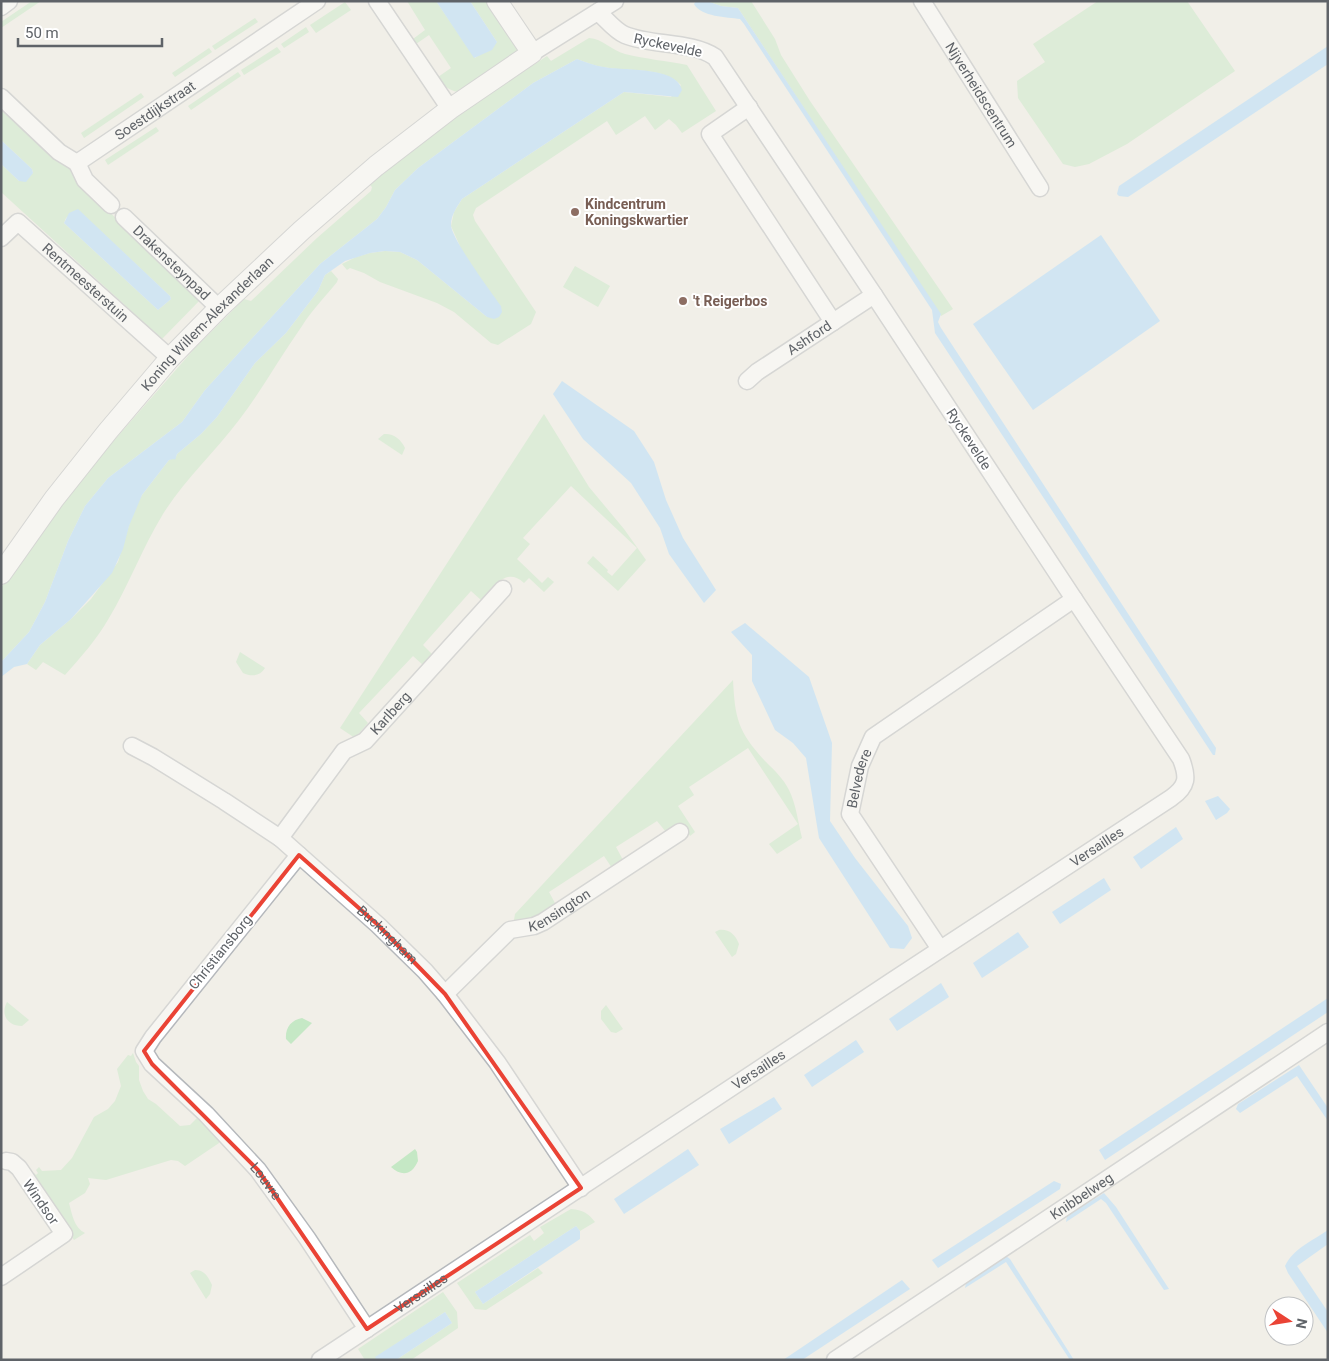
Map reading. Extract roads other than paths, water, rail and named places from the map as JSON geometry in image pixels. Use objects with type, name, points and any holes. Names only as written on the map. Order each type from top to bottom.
[{"type":"street","points":[[1,6],[9,1]]},
{"type":"street","name":"Soestdijkstraat","points":[[77,163],[316,1]]},
{"type":"street","points":[[377,1],[450,109]]},
{"type":"street","points":[[497,1],[532,53]]},
{"type":"street","name":"Koning Willem-Alexanderlaan","points":[[1,574],[54,499],[108,431],[170,358],[219,308],[302,230],[381,162],[450,109],[532,53],[615,1]]},
{"type":"street","name":"Nijverheidscentrum","points":[[922,1],[1040,188]]},
{"type":"street","name":"Ryckevelde","points":[[598,12],[623,35],[707,52],[715,57],[1176,751],[1186,772]]},
{"type":"street","points":[[1,96],[59,152],[77,163],[85,180],[111,205]]},
{"type":"street","points":[[749,107],[710,134],[833,322]]},
{"type":"street","name":"Drakensteynpad","points":[[124,217],[219,308]]},
{"type":"street","name":"Rentmeesterstuin","points":[[1,238],[18,222],[170,358]]},
{"type":"street","name":"Ashford","points":[[747,381],[874,294]]},
{"type":"street","name":"Karlberg","points":[[280,838],[344,751],[366,741],[503,589]]},
{"type":"street","name":"Belvedere","points":[[940,949],[850,814],[860,766],[873,737],[1074,599]]},
{"type":"street","name":"Buckingham","points":[[132,746],[231,805],[280,838],[378,925],[425,971],[445,994],[496,1062],[581,1188]]},
{"type":"street","name":"Versailles","points":[[320,1360],[1178,793],[1186,779],[1186,772]]},
{"type":"street","name":"Kensington","points":[[445,994],[510,930],[534,926],[543,922],[680,832]]},
{"type":"street","name":"Christiansborg","points":[[144,1051],[164,1022],[299,855]]},
{"type":"street","name":"Knibbelweg","points":[[835,1360],[1328,1032]]},
{"type":"street","name":"Louvre","points":[[144,1051],[152,1064],[206,1114],[264,1178],[307,1238],[367,1329]]},
{"type":"street","name":"Windsor","points":[[1,1277],[64,1234],[19,1168],[12,1162],[6,1161]]},
{"type":"water","points":[[436,1],[470,1],[497,42],[492,50],[474,58]]},
{"type":"water","points":[[696,1],[707,1],[721,6],[738,8],[941,314],[938,322],[941,328],[1216,748],[1215,755],[1213,755],[935,333],[932,310],[744,24],[740,19],[715,16],[702,12],[694,4]]},
{"type":"water","points":[[1328,46],[1328,64],[1128,197],[1117,194],[1119,186]]},
{"type":"water","points":[[577,59],[601,66],[660,73],[678,82],[682,90],[678,97],[624,92],[462,199],[452,218],[453,232],[472,265],[501,306],[502,312],[499,317],[494,319],[487,317],[417,260],[400,252],[370,253],[345,261],[325,275],[318,291],[286,333],[255,363],[217,417],[201,434],[177,454],[175,460],[169,460],[142,495],[129,526],[123,549],[112,573],[71,619],[40,645],[27,664],[14,667],[1,677],[1,662],[29,632],[45,602],[68,541],[85,506],[108,478],[182,422],[205,390],[320,264],[377,219],[395,190],[418,168],[533,83]]},
{"type":"water","points":[[1,140],[32,169],[33,173],[26,182],[19,181],[1,164]]},
{"type":"water","points":[[78,209],[171,299],[158,310],[64,223],[69,213]]},
{"type":"water","points":[[1101,235],[1160,321],[1033,410],[973,324]]},
{"type":"water","points":[[562,381],[634,431],[654,462],[666,500],[683,538],[716,590],[704,603],[669,554],[660,528],[631,483],[583,439],[553,394]]},
{"type":"water","points":[[745,623],[809,677],[832,743],[830,821],[855,858],[908,926],[912,938],[904,949],[890,948],[819,838],[806,758],[793,743],[775,730],[752,681],[752,655],[731,632]]},
{"type":"water","points":[[1218,796],[1230,809],[1216,820],[1205,801]]},
{"type":"water","points":[[1176,827],[1183,839],[1141,869],[1133,857]]},
{"type":"water","points":[[1104,878],[1111,890],[1060,924],[1052,912]]},
{"type":"water","points":[[1018,932],[1029,947],[982,978],[973,963]]},
{"type":"water","points":[[941,983],[949,997],[897,1031],[889,1019]]},
{"type":"water","points":[[1328,998],[1328,1012],[1105,1160],[1099,1150]]},
{"type":"water","points":[[856,1040],[864,1052],[812,1087],[804,1075]]},
{"type":"water","points":[[1299,1065],[1328,1108],[1328,1121],[1297,1076],[1240,1113],[1236,1109],[1238,1104]]},
{"type":"water","points":[[774,1097],[782,1109],[729,1144],[720,1129]]},
{"type":"water","points":[[688,1149],[699,1165],[624,1214],[614,1199]]},
{"type":"water","points":[[1054,1181],[1061,1184],[1060,1189],[938,1268],[932,1260]]},
{"type":"water","points":[[1104,1193],[1116,1207],[1169,1289],[1164,1290],[1106,1203],[1101,1199],[1066,1222],[1067,1216]]},
{"type":"water","points":[[576,1226],[580,1231],[580,1239],[483,1304],[475,1292]]},
{"type":"water","points":[[1328,1230],[1328,1244],[1297,1266],[1328,1312],[1328,1333],[1314,1312],[1314,1296],[1303,1296],[1285,1266],[1298,1250]]},
{"type":"water","points":[[1006,1256],[1010,1259],[1074,1360],[1070,1360],[1006,1262],[965,1288],[966,1283]]},
{"type":"water","points":[[902,1280],[910,1289],[802,1360],[783,1360]]},
{"type":"water","points":[[445,1312],[452,1323],[396,1360],[377,1360],[375,1357]]},
{"type":"place","name":"Kindcentrum Koningskwartier","points":[[575,212]]},
{"type":"place","name":"'t Reigerbos","points":[[683,301]]}]
